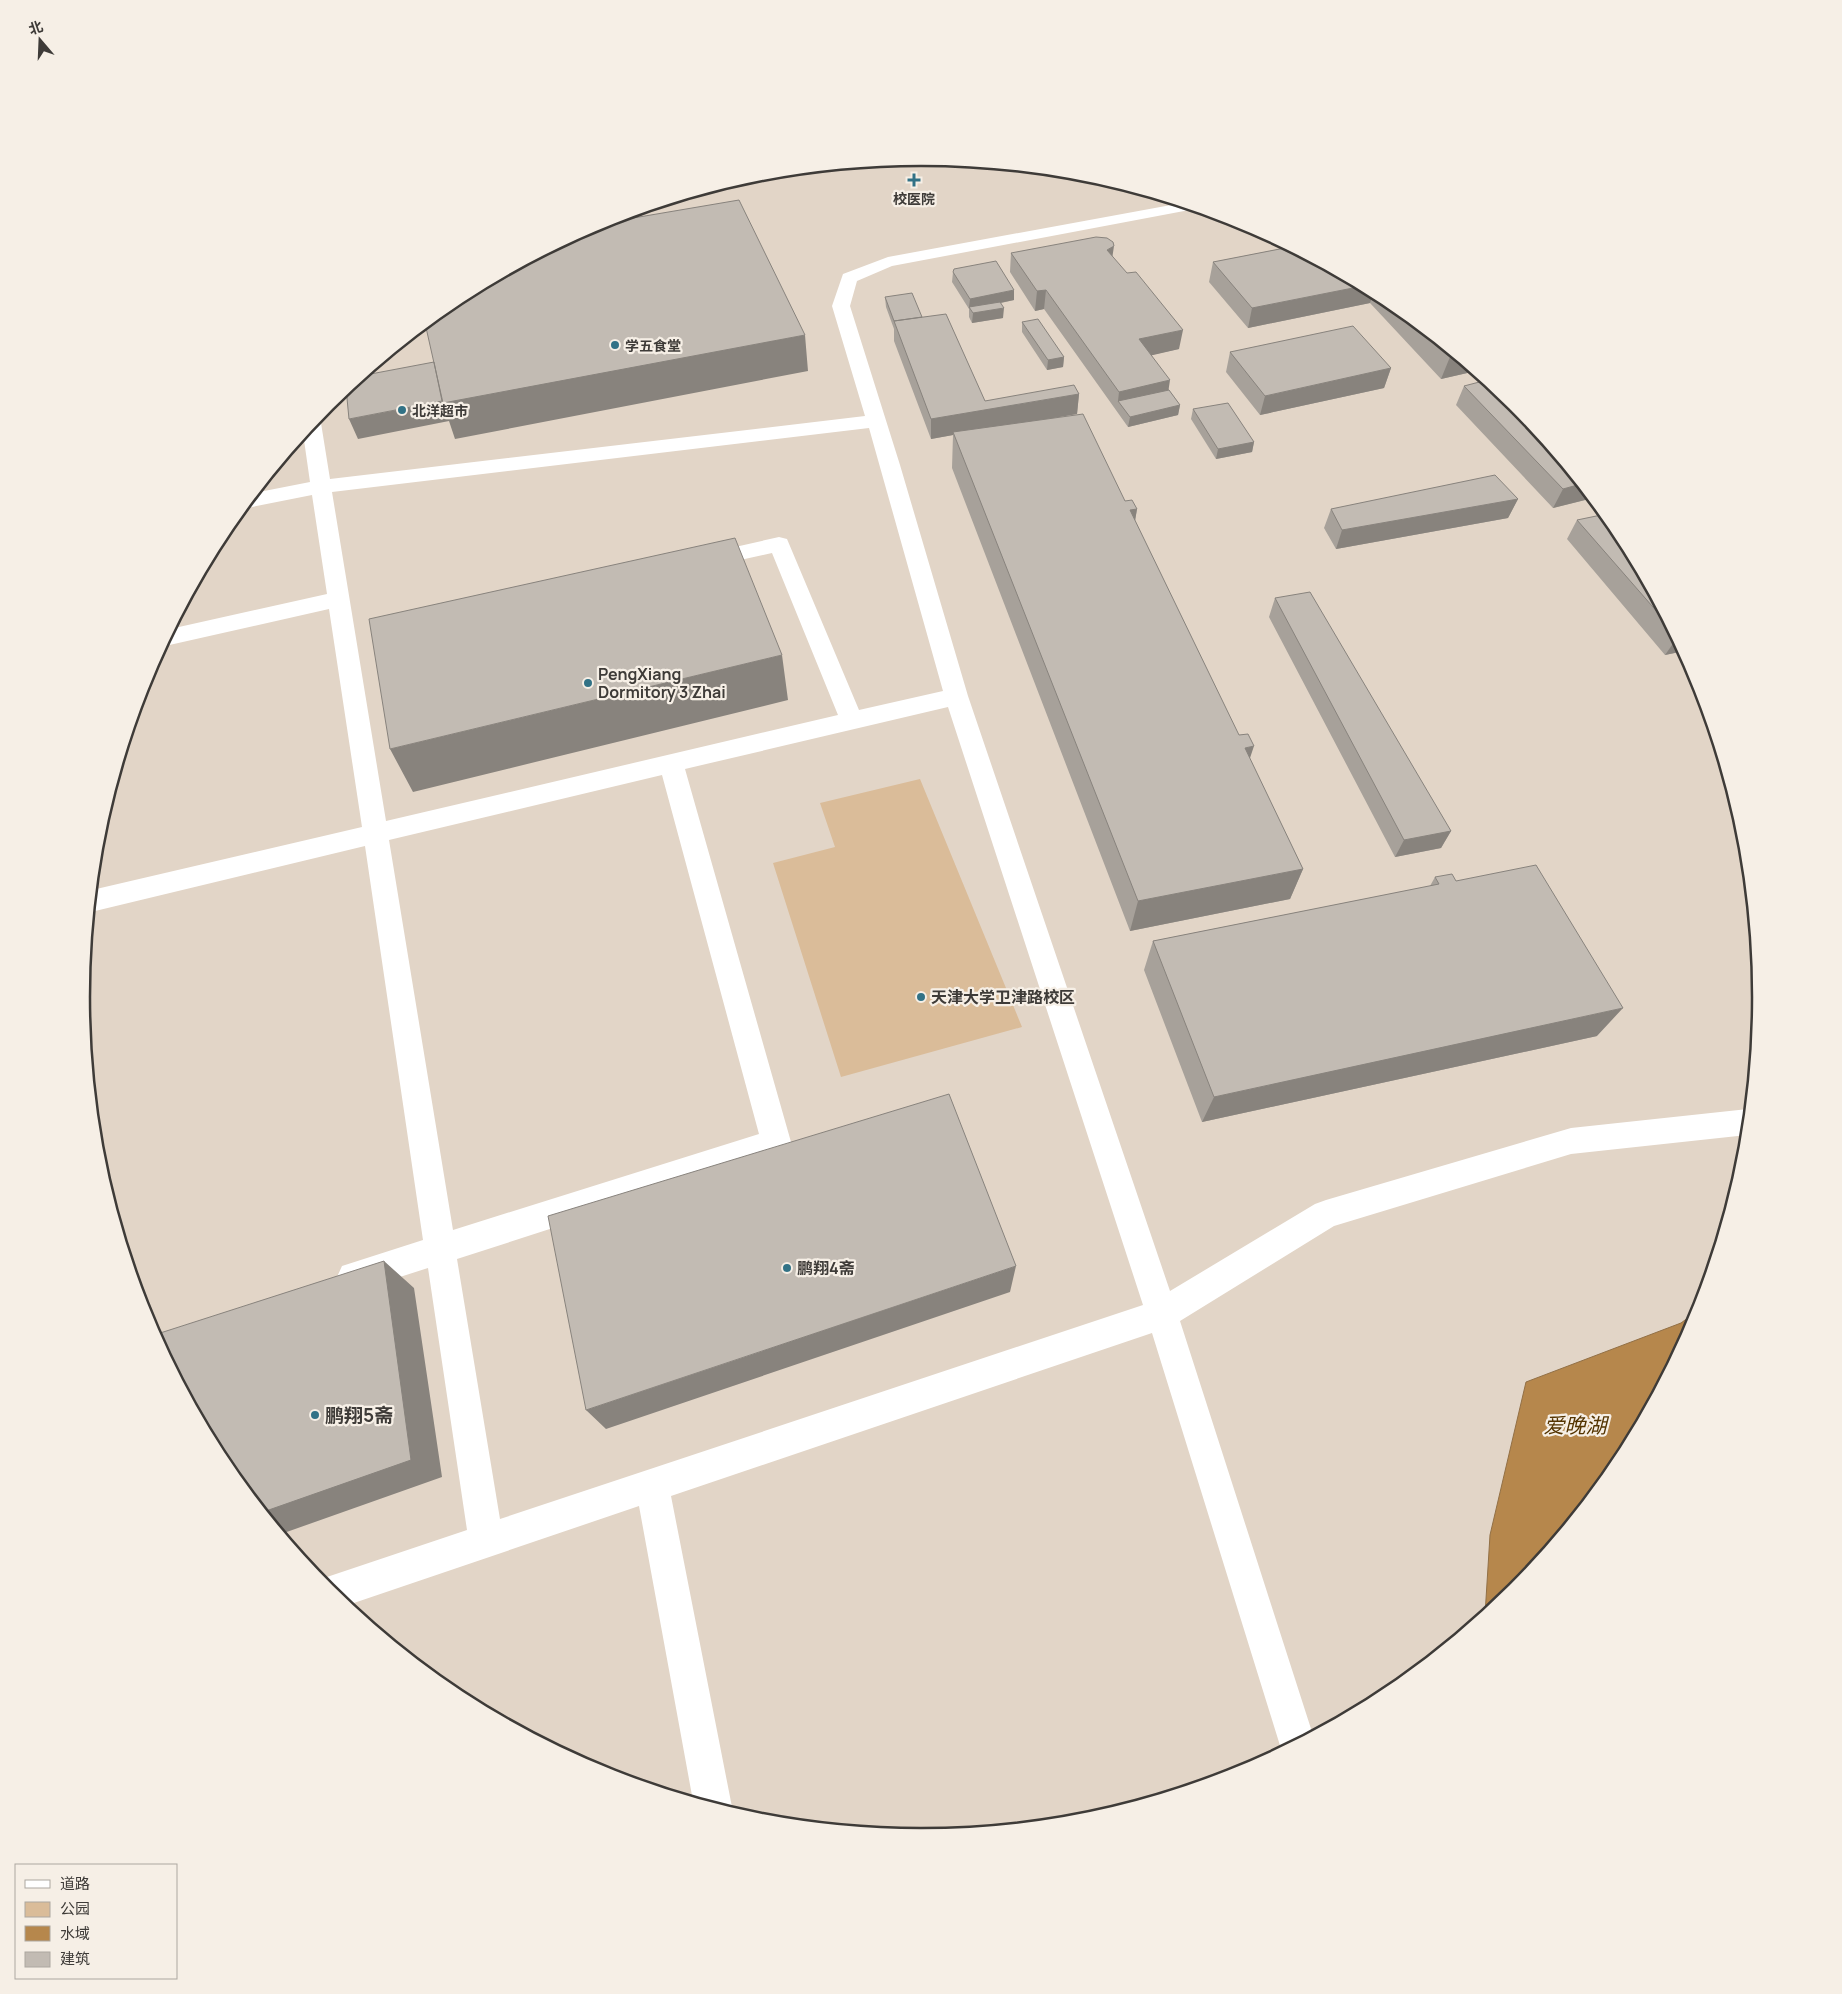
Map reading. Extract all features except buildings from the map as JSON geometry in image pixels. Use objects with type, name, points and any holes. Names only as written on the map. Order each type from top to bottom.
[{"type":"street","points":[[1182,208],[888,262],[849,278],[841,306],[956,696],[1162,1314],[1295,1739]]},
{"type":"street","points":[[256,499],[320,486],[876,421]]},
{"type":"street","points":[[312,431],[486,1541]]},
{"type":"street","points":[[685,564],[779,544],[852,721]]},
{"type":"street","points":[[173,636],[339,599]]},
{"type":"street","points":[[96,899],[956,696]]},
{"type":"street","points":[[327,1286],[776,1142],[671,763]]},
{"type":"street","points":[[339,1590],[1162,1314],[1326,1214],[1571,1141],[1742,1123]]},
{"type":"street","points":[[652,1486],[712,1801]]},
{"type":"shaded area","name":"天津大学卫津路校区","points":[[921,166],[975,168],[1029,173],[1083,182],[1136,194],[1188,210],[1239,229],[1289,252],[1336,277],[1383,306],[1427,338],[1469,372],[1509,409],[1546,449],[1612,535],[1641,582],[1666,629],[1689,679],[1708,730],[1724,782],[1736,835],[1745,889],[1752,997],[1750,1051],[1745,1105],[1736,1159],[1724,1212],[1708,1264],[1689,1315],[1666,1365],[1641,1413],[1612,1459],[1580,1503],[1546,1545],[1509,1585],[1469,1622],[1383,1688],[1336,1717],[1289,1742],[1239,1765],[1188,1784],[1136,1800],[1083,1812],[1029,1821],[921,1828],[867,1826],[813,1821],[759,1812],[706,1800],[654,1784],[603,1765],[553,1742],[505,1717],[459,1688],[415,1656],[373,1622],[333,1585],[296,1545],[230,1459],[201,1412],[176,1365],[153,1315],[134,1264],[118,1212],[106,1159],[97,1105],[90,997],[92,943],[97,889],[106,835],[118,782],[134,730],[153,679],[176,629],[201,581],[230,535],[262,491],[296,449],[333,409],[373,372],[459,306],[506,277],[553,252],[603,229],[654,210],[706,194],[759,182],[813,173]]},
{"type":"green space","points":[[920,779],[1022,1027],[841,1077],[773,863],[835,847],[820,803]]},
{"type":"water","name":"爱晚湖","points":[[1688,1318],[1641,1413],[1612,1459],[1546,1545],[1509,1585],[1486,1607],[1490,1535],[1526,1382],[1681,1323]]},
{"type":"place","name":"校医院","points":[[914,180]]},
{"type":"place","name":"学五食堂","points":[[615,345]]},
{"type":"place","name":"北洋超市","points":[[402,410]]},
{"type":"place","name":"PengXiang Dormitory 3 Zhai","points":[[588,683]]},
{"type":"place","name":"天津大学卫津路校区","points":[[921,997]]},
{"type":"place","name":"鹏翔4斋","points":[[787,1268]]},
{"type":"place","name":"鹏翔5斋","points":[[315,1415]]}]
